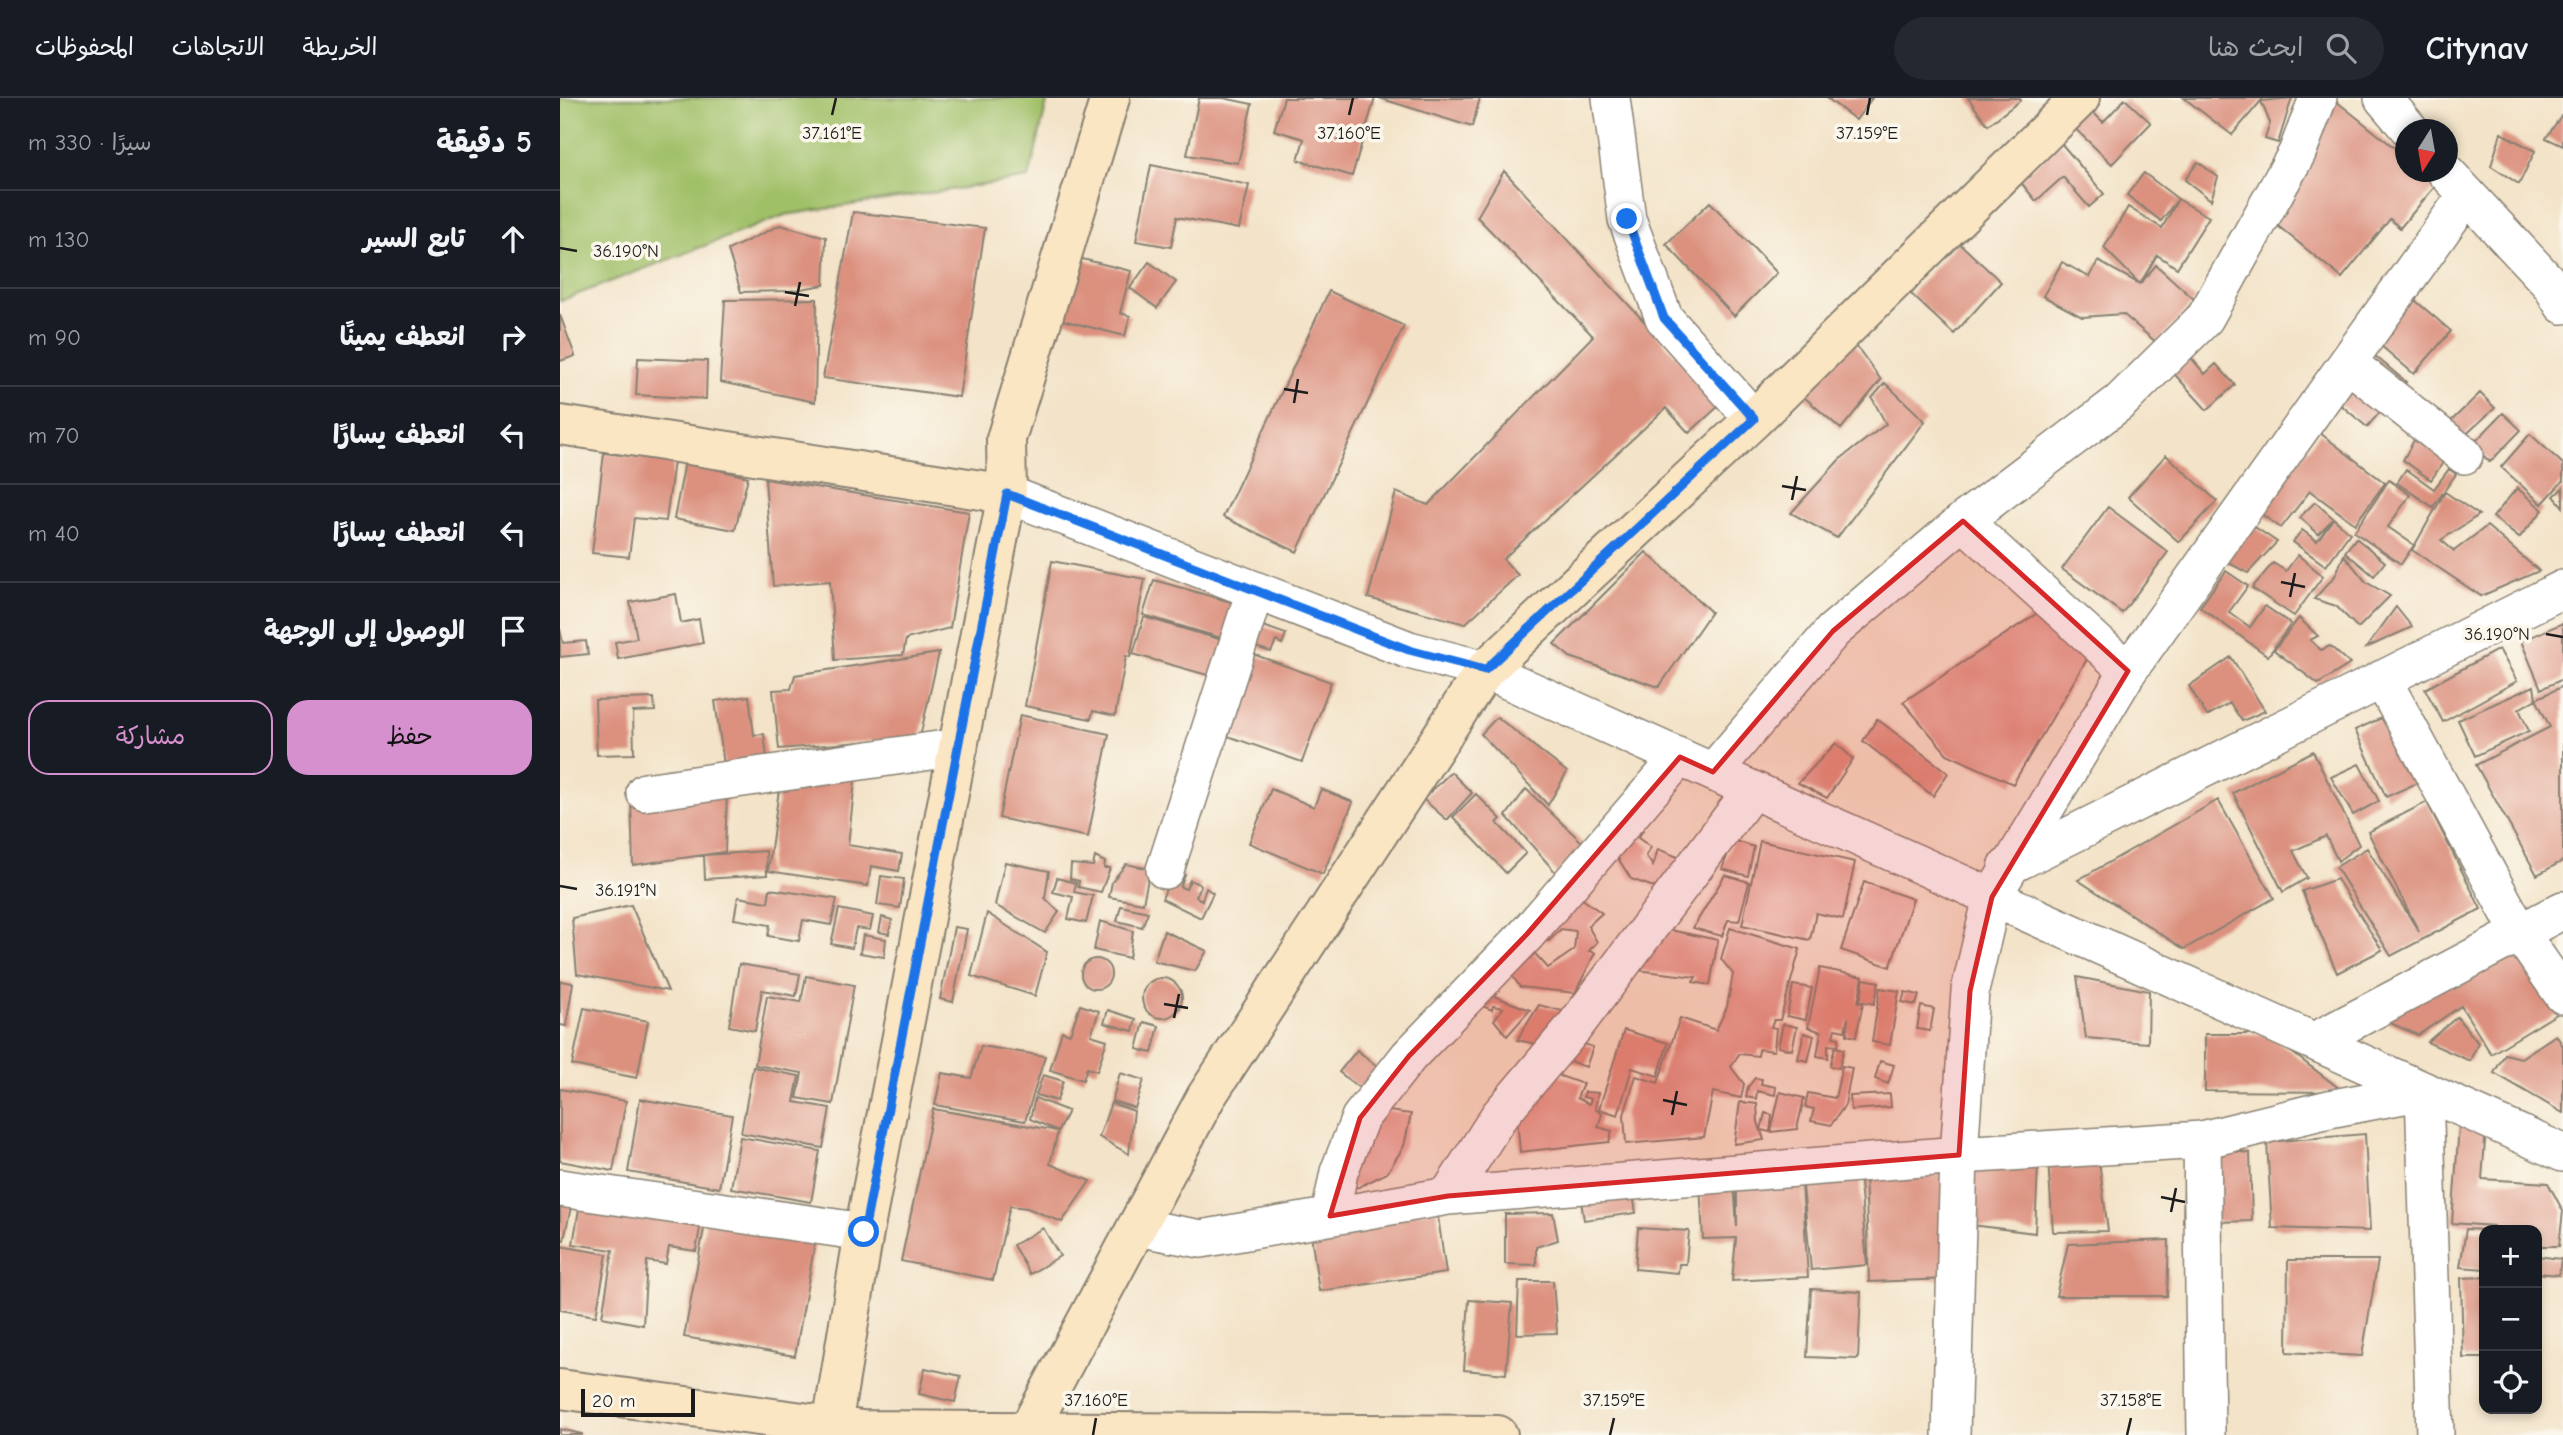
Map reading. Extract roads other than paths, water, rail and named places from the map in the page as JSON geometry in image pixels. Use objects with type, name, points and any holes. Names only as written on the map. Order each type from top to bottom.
[{"type":"main road","points":[[851,1431],[864,1232],[1007,494],[1006,439],[1110,98]]},
{"type":"main road","points":[[1029,1429],[1206,1097],[1485,670],[1754,419],[2080,98]]},
{"type":"main road","points":[[560,425],[1007,494]]},
{"type":"main road","points":[[560,1390],[701,1422],[851,1431],[1029,1429],[1498,1435]]},
{"type":"street","points":[[1611,98],[1627,219],[1664,318],[1754,419]]},
{"type":"street","points":[[1713,772],[1833,631],[1963,521],[2120,402],[2205,318],[2297,153],[2318,98]]},
{"type":"street","points":[[2383,98],[2401,119]]},
{"type":"street","points":[[1951,1435],[1959,1156],[1970,991],[1999,882],[2128,671],[2348,363],[2456,184],[2559,288]]},
{"type":"street","points":[[2348,363],[2464,455]]},
{"type":"street","points":[[1007,494],[1409,650],[1485,670],[1752,790],[1999,882],[2315,1041],[2563,1153]]},
{"type":"street","points":[[1963,521],[2128,671]]},
{"type":"street","points":[[1999,882],[2382,679],[2563,589]]},
{"type":"street","points":[[1165,870],[1255,591]]},
{"type":"street","points":[[2382,679],[2520,933],[2563,995]]},
{"type":"street","points":[[645,792],[959,747]]},
{"type":"street","points":[[1329,1216],[1339,1172],[1360,1118],[1409,1056],[1527,934],[1680,757]]},
{"type":"street","points":[[1448,1196],[1499,1116],[1575,1026],[1752,790]]},
{"type":"street","points":[[2315,1041],[2563,910]]},
{"type":"street","points":[[1136,1227],[1202,1239],[1448,1196],[2202,1140],[2329,1109],[2424,1091]]},
{"type":"street","points":[[2424,1091],[2435,1435]]},
{"type":"street","points":[[2202,1140],[2206,1435]]},
{"type":"street","points":[[560,1188],[864,1232]]}]
